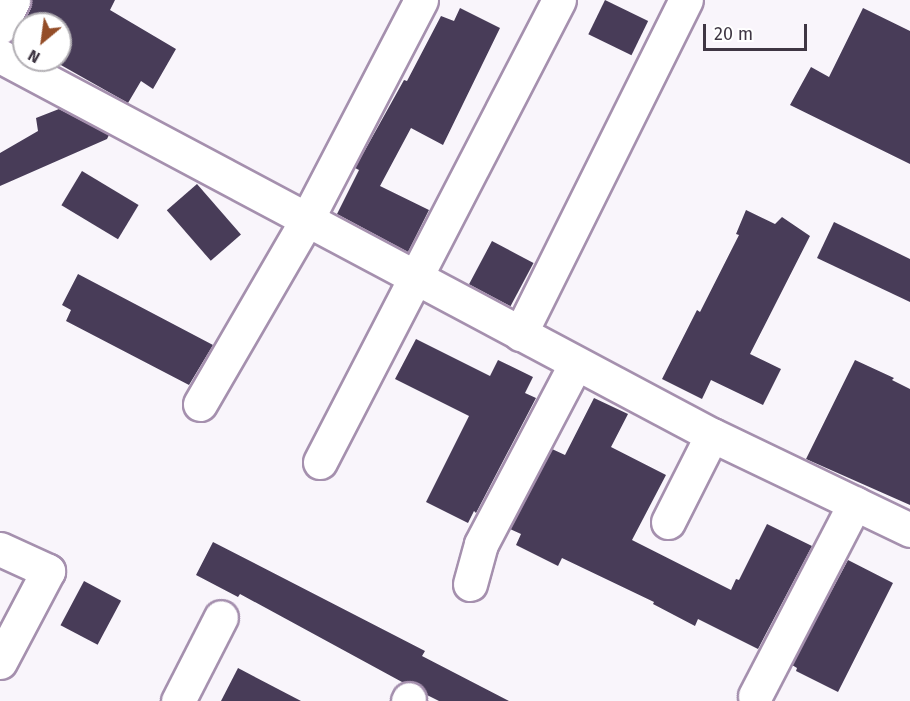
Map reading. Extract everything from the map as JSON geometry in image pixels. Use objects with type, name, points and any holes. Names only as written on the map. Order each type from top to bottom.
[{"type":"street","points":[[0,27],[14,0]]},
{"type":"street","points":[[200,404],[306,221],[421,0]]},
{"type":"street","points":[[320,462],[560,0]]},
{"type":"street","points":[[520,334],[686,0]]},
{"type":"street","points":[[0,56],[306,221],[712,435],[910,530]]},
{"type":"street","points":[[470,584],[481,544],[576,363]]},
{"type":"street","points":[[668,522],[712,435]]},
{"type":"street","points":[[755,696],[855,503]]},
{"type":"street","points":[[0,549],[48,571],[0,662]]},
{"type":"street","points":[[178,701],[221,617]]},
{"type":"building","points":[[32,0],[115,0],[110,10],[176,49],[153,89],[141,81],[128,103],[72,71],[72,12],[26,12]]},
{"type":"building","points":[[605,0],[648,21],[631,55],[588,34]]},
{"type":"building","points":[[460,8],[500,28],[443,145],[411,128],[380,186],[429,210],[408,252],[337,214],[359,170],[355,168],[404,80],[407,81],[441,16],[454,21]]},
{"type":"building","points":[[863,8],[910,31],[910,164],[790,105],[811,67],[829,77]]},
{"type":"building","points":[[59,109],[109,135],[107,139],[0,186],[0,153],[38,131],[36,118]]},
{"type":"building","points":[[82,171],[139,205],[118,239],[61,205]]},
{"type":"building","points":[[197,184],[241,235],[211,261],[167,210]]},
{"type":"building","points":[[746,210],[775,224],[782,217],[810,236],[750,354],[781,369],[763,405],[711,380],[702,399],[662,379],[697,310],[700,312],[739,235],[736,234]]},
{"type":"building","points":[[834,222],[910,259],[910,302],[817,258]]},
{"type":"building","points":[[492,241],[533,263],[510,306],[469,284]]},
{"type":"building","points":[[78,274],[213,345],[189,385],[66,321],[71,310],[62,305]]},
{"type":"building","points":[[416,339],[490,376],[498,360],[533,377],[525,393],[536,398],[476,513],[474,511],[468,523],[426,502],[469,416],[395,379]]},
{"type":"building","points":[[855,360],[894,378],[892,380],[910,389],[910,505],[806,459]]},
{"type":"building","points":[[594,398],[628,414],[611,447],[666,475],[632,540],[731,590],[736,579],[739,580],[767,524],[812,546],[758,649],[698,619],[695,626],[653,604],[654,602],[562,558],[558,566],[516,545],[521,534],[510,529],[552,449],[565,455]]},
{"type":"building","points":[[213,542],[425,651],[422,656],[509,701],[439,701],[427,695],[418,683],[402,682],[240,594],[238,597],[196,575]]},
{"type":"building","points":[[848,560],[893,583],[838,692],[796,671],[797,668],[792,665]]},
{"type":"building","points":[[84,581],[121,601],[98,645],[61,625]]},
{"type":"building","points":[[238,668],[301,701],[221,701]]}]
